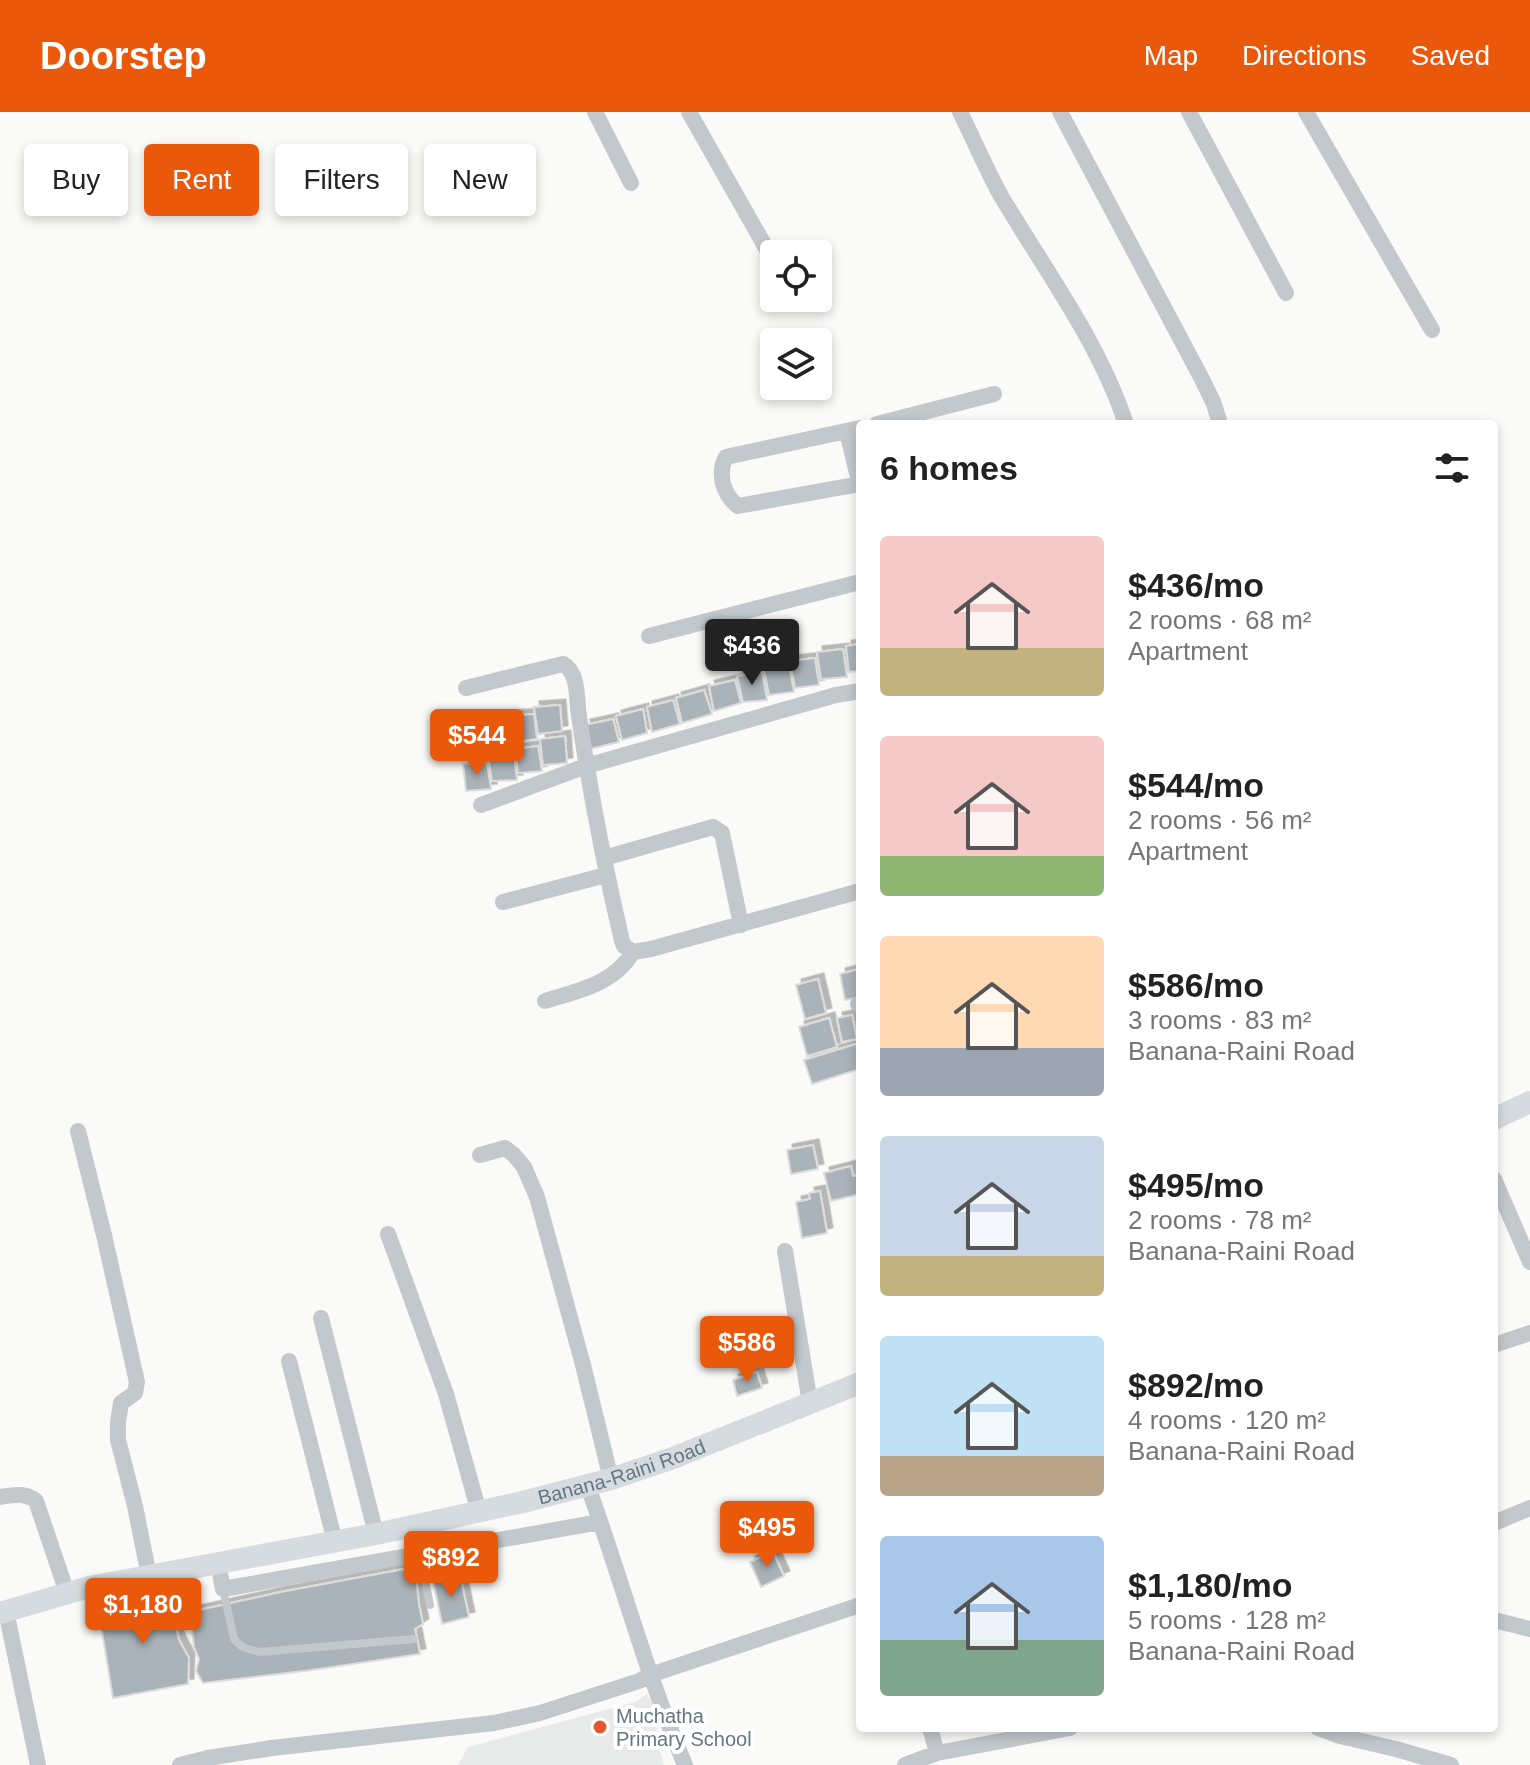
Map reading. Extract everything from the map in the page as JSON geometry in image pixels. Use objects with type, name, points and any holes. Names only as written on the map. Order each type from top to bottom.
[{"type":"main road","points":[[1498,1117],[1530,1102]]},
{"type":"main road","name":"Banana-Raini Road","points":[[3,1612],[89,1587],[376,1534],[611,1479],[673,1458],[856,1385]]},
{"type":"street","points":[[595,112],[631,183]]},
{"type":"street","points":[[689,112],[762,240]]},
{"type":"street","points":[[960,112],[1000,194],[1089,344],[1125,420]]},
{"type":"street","points":[[1060,112],[1203,381],[1219,420]]},
{"type":"street","points":[[1189,112],[1286,293]]},
{"type":"street","points":[[1306,112],[1432,330]]},
{"type":"street","points":[[893,420],[994,394]]},
{"type":"street","points":[[856,454],[853,430],[726,457],[721,466],[721,476],[730,499],[738,506],[856,486]]},
{"type":"street","points":[[649,636],[856,583]]},
{"type":"street","points":[[466,688],[563,664],[571,670],[605,866],[622,941],[633,952],[856,892]]},
{"type":"street","points":[[481,805],[586,766],[856,692]]},
{"type":"street","points":[[503,902],[713,827],[722,833],[741,925]]},
{"type":"street","points":[[545,1001],[614,975],[633,952]]},
{"type":"street","points":[[78,1131],[137,1382],[135,1393],[121,1403],[118,1440],[149,1576]]},
{"type":"street","points":[[480,1155],[505,1148],[524,1167],[537,1197],[611,1479]]},
{"type":"street","points":[[1498,1188],[1530,1262]]},
{"type":"street","points":[[388,1234],[446,1394],[479,1512]]},
{"type":"street","points":[[785,1251],[810,1403]]},
{"type":"street","points":[[321,1318],[376,1534]]},
{"type":"street","points":[[1498,1344],[1530,1333]]},
{"type":"street","points":[[289,1361],[335,1542]]},
{"type":"street","points":[[587,1484],[650,1675],[685,1765]]},
{"type":"street","points":[[0,1497],[29,1495],[36,1501],[67,1593]]},
{"type":"street","points":[[1498,1521],[1530,1508]]},
{"type":"street","points":[[218,1563],[223,1589],[600,1522]]},
{"type":"street","points":[[180,1765],[272,1748],[494,1723],[563,1706],[856,1606]]},
{"type":"street","points":[[3,1612],[38,1765]]},
{"type":"street","points":[[1498,1621],[1530,1629]]},
{"type":"street","points":[[929,1759],[930,1732]]},
{"type":"street","points":[[905,1765],[1052,1732]]},
{"type":"street","points":[[1329,1732],[1425,1761],[1451,1765]]},
{"type":"lane","points":[[420,1555],[430,1605]]},
{"type":"lane","points":[[223,1589],[234,1639],[247,1650],[260,1652],[413,1639]]},
{"type":"shaded area","name":"Muchatha Primary School","points":[[647,1694],[658,1715],[657,1740],[664,1765],[458,1765],[468,1747],[635,1702]]},
{"type":"building","points":[[856,645],[856,671],[849,672],[846,646]]},
{"type":"building","points":[[843,649],[847,677],[821,679],[817,652]]},
{"type":"building","points":[[815,658],[819,685],[795,688],[790,661]]},
{"type":"building","points":[[789,665],[794,692],[769,695],[764,669]]},
{"type":"building","points":[[762,672],[767,700],[743,702],[737,676]]},
{"type":"building","points":[[735,680],[741,703],[714,711],[709,686]]},
{"type":"building","points":[[704,690],[712,714],[682,723],[676,698]]},
{"type":"building","points":[[673,700],[680,724],[652,732],[647,707]]},
{"type":"building","points":[[560,705],[562,731],[538,734],[534,707]]},
{"type":"building","points":[[643,709],[647,733],[622,740],[616,716]]},
{"type":"building","points":[[534,714],[537,739],[514,742],[509,716]]},
{"type":"building","points":[[613,719],[619,742],[590,749],[585,725]]},
{"type":"building","points":[[508,723],[512,747],[488,751],[483,725]]},
{"type":"building","points":[[483,732],[486,756],[462,759],[458,733]]},
{"type":"building","points":[[565,736],[567,763],[543,765],[540,739]]},
{"type":"building","points":[[538,746],[542,771],[518,773],[515,749]]},
{"type":"building","points":[[514,754],[517,780],[492,781],[488,756]]},
{"type":"building","points":[[487,763],[491,789],[466,791],[463,764]]},
{"type":"building","points":[[856,970],[856,998],[845,1000],[840,974]]},
{"type":"building","points":[[818,979],[826,1013],[805,1019],[796,985]]},
{"type":"building","points":[[852,1015],[856,1039],[842,1042],[837,1018]]},
{"type":"building","points":[[829,1018],[837,1047],[807,1056],[799,1027]]},
{"type":"building","points":[[856,1044],[856,1070],[812,1084],[804,1060]]},
{"type":"building","points":[[813,1145],[818,1169],[791,1174],[787,1150]]},
{"type":"building","points":[[851,1166],[853,1176],[856,1175],[856,1195],[831,1201],[824,1173]]},
{"type":"building","points":[[820,1191],[827,1233],[802,1238],[796,1202],[810,1199],[809,1193]]},
{"type":"building","points":[[757,1372],[762,1388],[737,1396],[733,1380]]},
{"type":"building","points":[[773,1552],[784,1576],[761,1587],[750,1562]]},
{"type":"building","points":[[415,1567],[423,1624],[415,1629],[420,1654],[203,1683],[196,1671],[199,1659],[194,1647],[190,1612]]},
{"type":"building","points":[[460,1575],[469,1617],[442,1624],[433,1581]]},
{"type":"building","points":[[177,1595],[174,1619],[179,1640],[189,1658],[188,1684],[113,1698],[98,1607]]},
{"type":"place","name":"Muchatha Primary School","points":[[600,1727]]}]
